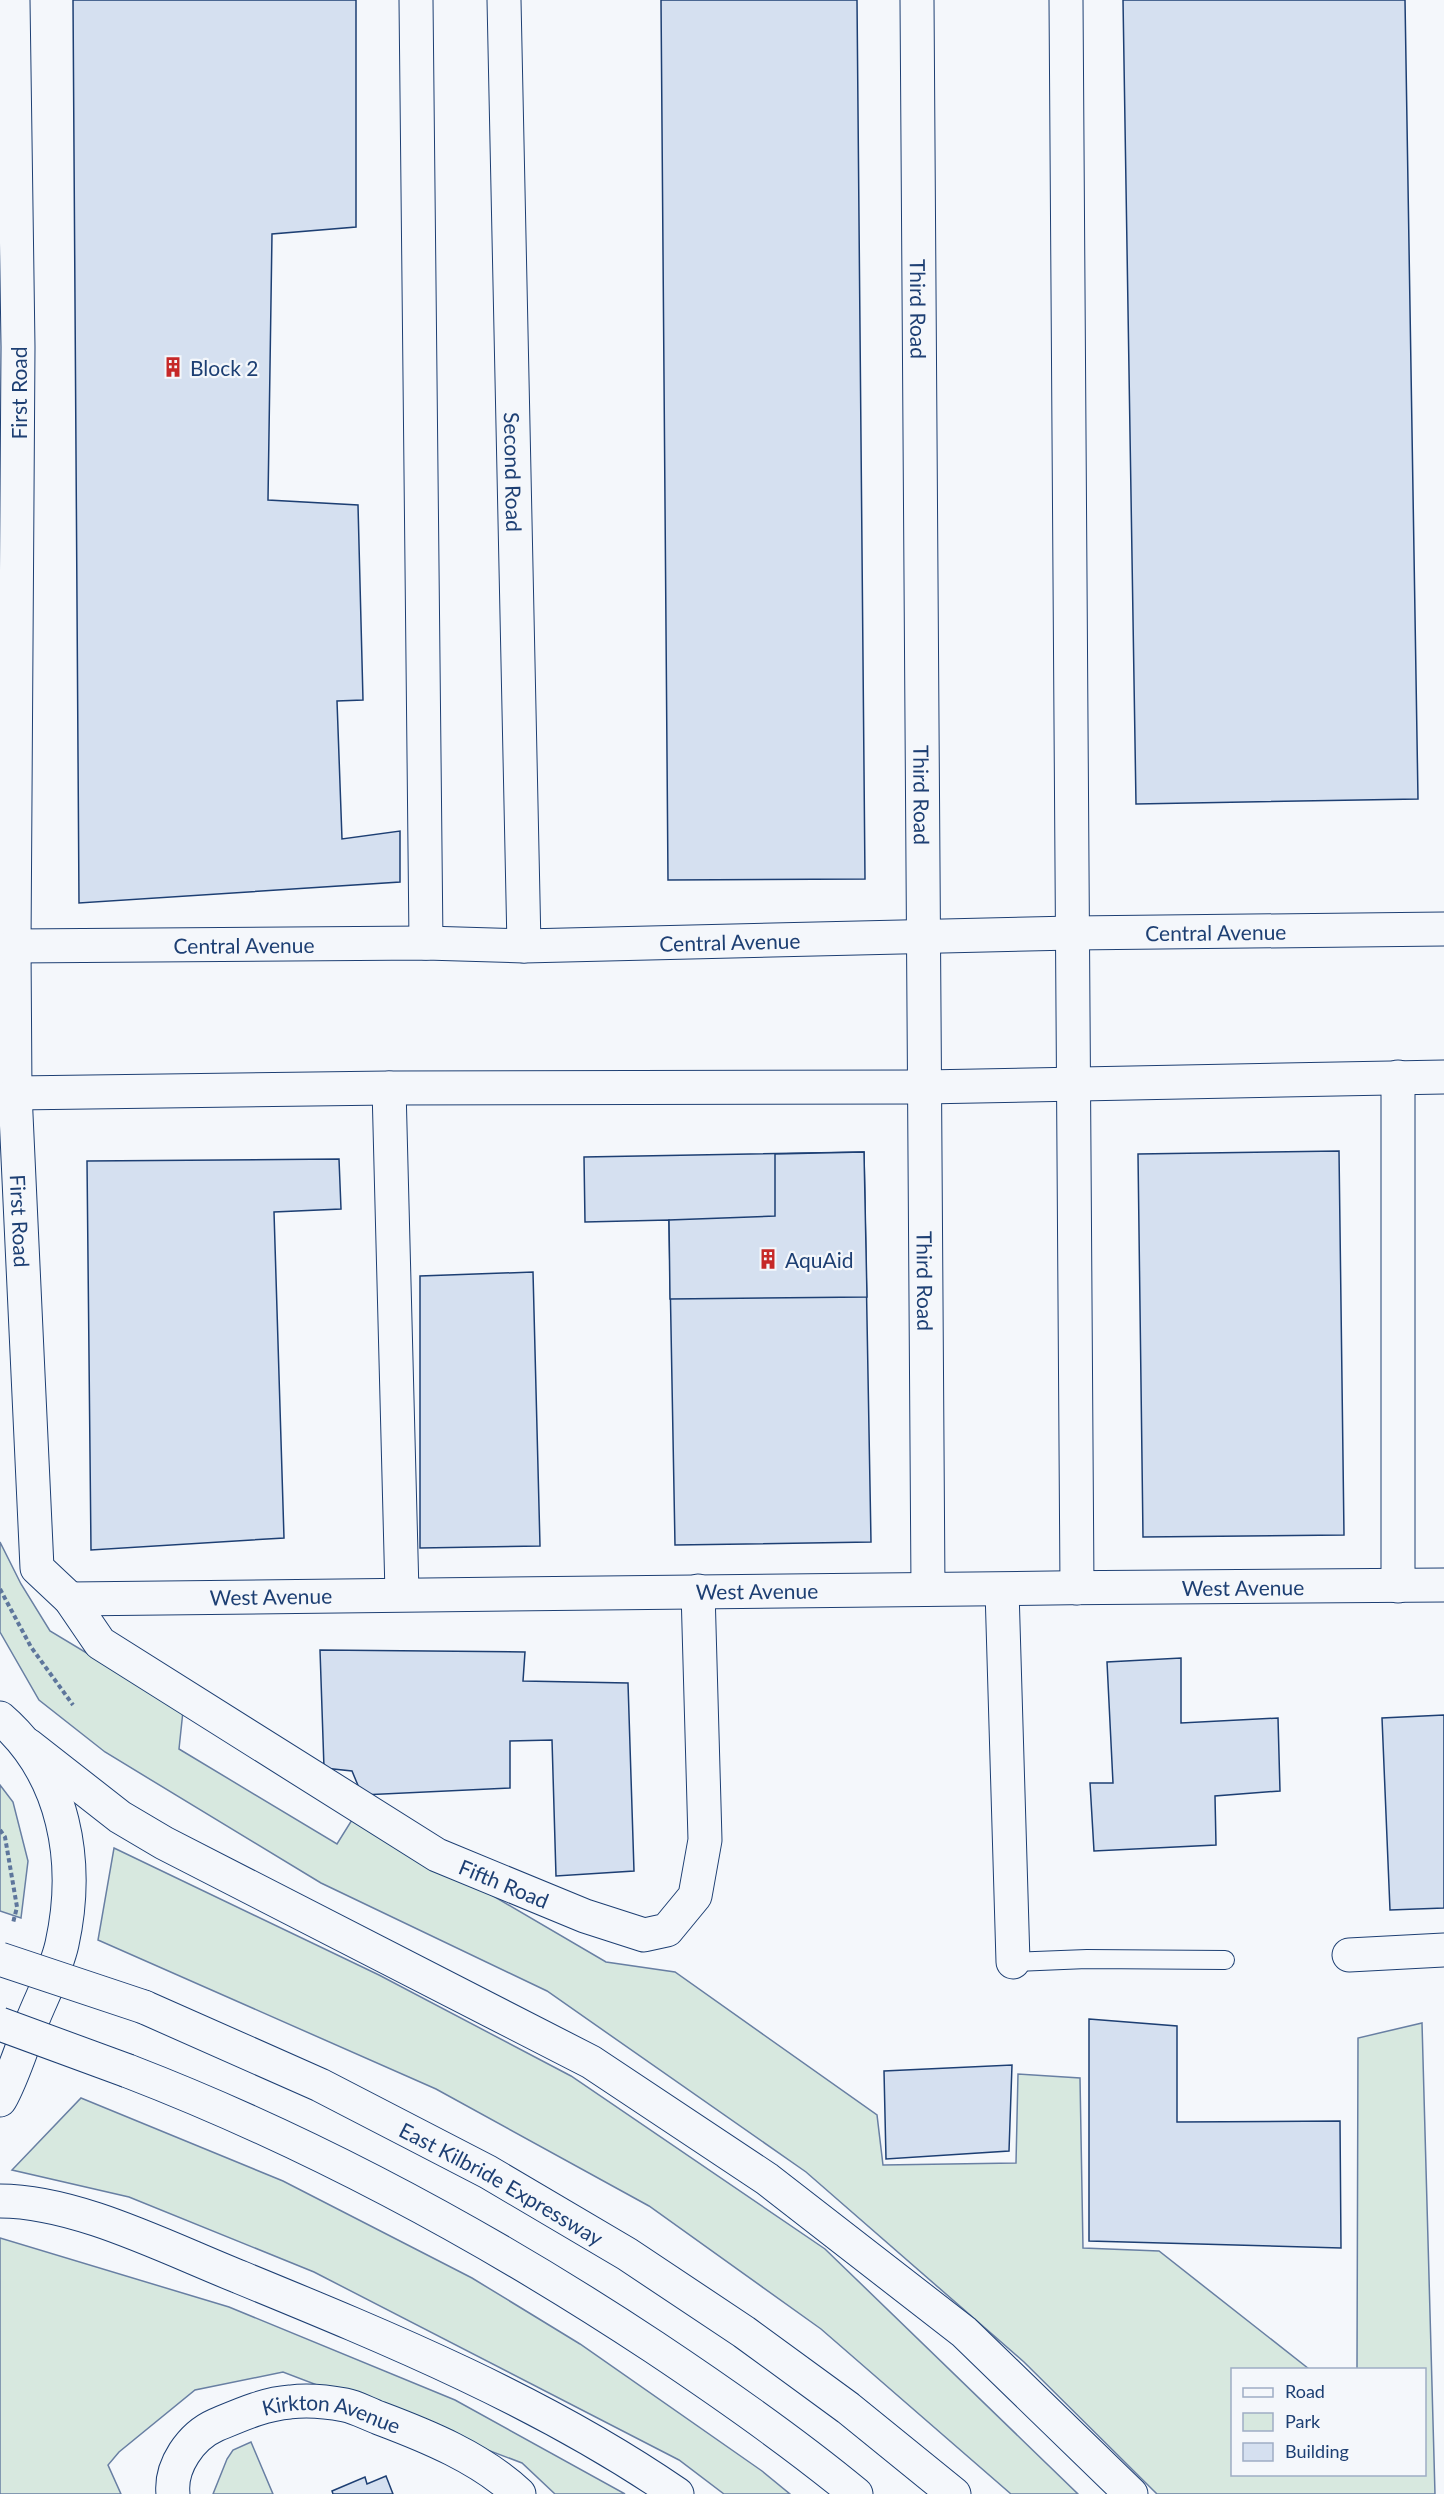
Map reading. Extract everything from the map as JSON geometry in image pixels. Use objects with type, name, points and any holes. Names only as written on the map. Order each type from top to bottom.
[{"type":"main road","name":"First Road","points":[[13,0],[18,347],[14,946],[7,1023],[15,1093],[37,1568],[70,1599]]},
{"type":"main road","points":[[416,0],[426,943]]},
{"type":"main road","name":"Second Road","points":[[504,0],[524,945]]},
{"type":"main road","name":"Third Road","points":[[917,0],[928,1589]]},
{"type":"main road","points":[[1066,0],[1077,1588]]},
{"type":"main road","name":"Central Avenue","points":[[14,946],[426,943],[524,945],[1073,933],[1444,929]]},
{"type":"main road","points":[[1398,1077],[1398,1586]]},
{"type":"main road","points":[[15,1093],[389,1088],[924,1087],[1444,1077]]},
{"type":"main road","points":[[389,1088],[402,1593]]},
{"type":"main road","name":"West Avenue","points":[[70,1599],[402,1593],[1444,1586]]},
{"type":"main road","points":[[1002,1590],[1013,1962]]},
{"type":"main road","name":"Fifth Road","points":[[70,1599],[100,1643],[437,1855],[585,1916],[644,1935],[668,1930],[695,1896],[705,1840],[698,1591]]},
{"type":"main road","points":[[0,2100],[62,1945],[69,1898],[69,1856],[62,1818],[51,1787],[11,1725]]},
{"type":"main road","points":[[11,1725],[120,1817],[164,1843],[591,2062],[767,2179],[964,2331],[1131,2494]]},
{"type":"main road","points":[[1348,1955],[1444,1950]]},
{"type":"main road","name":"East Kilbride Expressway","points":[[0,1959],[144,2007],[320,2085],[488,2172],[617,2248],[744,2332],[848,2408],[954,2494]]},
{"type":"main road","points":[[0,2024],[180,2091],[385,2188],[510,2256],[600,2311],[728,2397],[856,2494]]},
{"type":"main road","points":[[0,2201],[15,2201],[63,2211],[127,2230],[357,2325],[547,2415],[651,2476],[677,2494]]},
{"type":"main road","name":"Kirkton Avenue","points":[[173,2494],[172,2486],[180,2459],[203,2431],[250,2410],[291,2402],[345,2405],[400,2426],[458,2452],[508,2484],[519,2494]]},
{"type":"lane","points":[[1013,1962],[1087,1959],[1225,1960]]},
{"type":"path","points":[[0,1589],[31,1647],[73,1705]]},
{"type":"path","points":[[0,1830],[5,1837],[17,1907],[12,1927]]},
{"type":"green space","points":[[0,1542],[21,1584],[50,1631],[183,1711],[179,1749],[337,1844],[355,1815],[606,1962],[675,1972],[877,2115],[883,2165],[1016,2163],[1018,2074],[1080,2078],[1083,2248],[1159,2251],[1308,2368],[1231,2368],[1231,2476],[1426,2476],[1426,2368],[1357,2368],[1358,2038],[1422,2023],[1435,2494],[1157,2494],[1024,2362],[806,2172],[547,1991],[321,1883],[105,1752],[39,1700],[0,1632]]},
{"type":"green space","points":[[0,1785],[13,1802],[28,1861],[21,1918],[0,1911]]},
{"type":"green space","points":[[114,1848],[379,1975],[571,2076],[825,2249],[1078,2494],[1011,2494],[821,2329],[649,2206],[436,2089],[98,1940]]},
{"type":"green space","points":[[81,2098],[283,2181],[472,2278],[580,2344],[762,2471],[790,2494],[724,2494],[679,2460],[314,2272],[129,2197],[12,2170]]},
{"type":"green space","points":[[0,2238],[229,2307],[455,2400],[625,2494],[555,2494],[522,2463],[283,2372],[195,2390],[119,2452],[108,2465],[121,2494],[0,2494]]},
{"type":"green space","points":[[251,2442],[273,2494],[213,2494],[233,2450]]},
{"type":"building","name":"Block 2","points":[[73,0],[356,0],[356,227],[272,234],[268,500],[358,505],[363,700],[337,701],[342,839],[400,831],[400,882],[79,903]]},
{"type":"building","points":[[661,0],[857,0],[865,879],[668,880]]},
{"type":"building","points":[[1123,0],[1405,0],[1418,799],[1136,804]]},
{"type":"building","points":[[1339,1151],[1344,1535],[1143,1537],[1138,1154]]},
{"type":"building","points":[[864,1152],[871,1542],[675,1545],[669,1220],[585,1222],[584,1157]]},
{"type":"building","name":"AquAid","points":[[864,1152],[867,1297],[670,1299],[669,1220],[775,1216],[775,1154]]},
{"type":"building","points":[[339,1159],[341,1209],[274,1212],[284,1538],[91,1550],[87,1161]]},
{"type":"building","points":[[533,1272],[540,1546],[420,1548],[420,1276]]},
{"type":"building","points":[[320,1650],[525,1652],[523,1681],[628,1683],[634,1871],[556,1876],[552,1740],[510,1741],[510,1788],[362,1795],[352,1771],[324,1768]]},
{"type":"building","points":[[1181,1658],[1181,1723],[1278,1718],[1280,1791],[1215,1796],[1216,1845],[1094,1851],[1090,1783],[1113,1783],[1107,1662]]},
{"type":"building","points":[[1444,1715],[1444,1908],[1390,1910],[1382,1718]]},
{"type":"building","points":[[1089,2019],[1177,2026],[1177,2122],[1340,2121],[1341,2248],[1089,2241]]},
{"type":"building","points":[[1012,2065],[1009,2151],[886,2159],[884,2071]]},
{"type":"building","points":[[386,2476],[393,2494],[333,2494],[332,2491],[365,2477],[367,2484]]},
{"type":"place","name":"Block 2","points":[[173,367]]},
{"type":"place","name":"AquAid","points":[[768,1259]]}]
